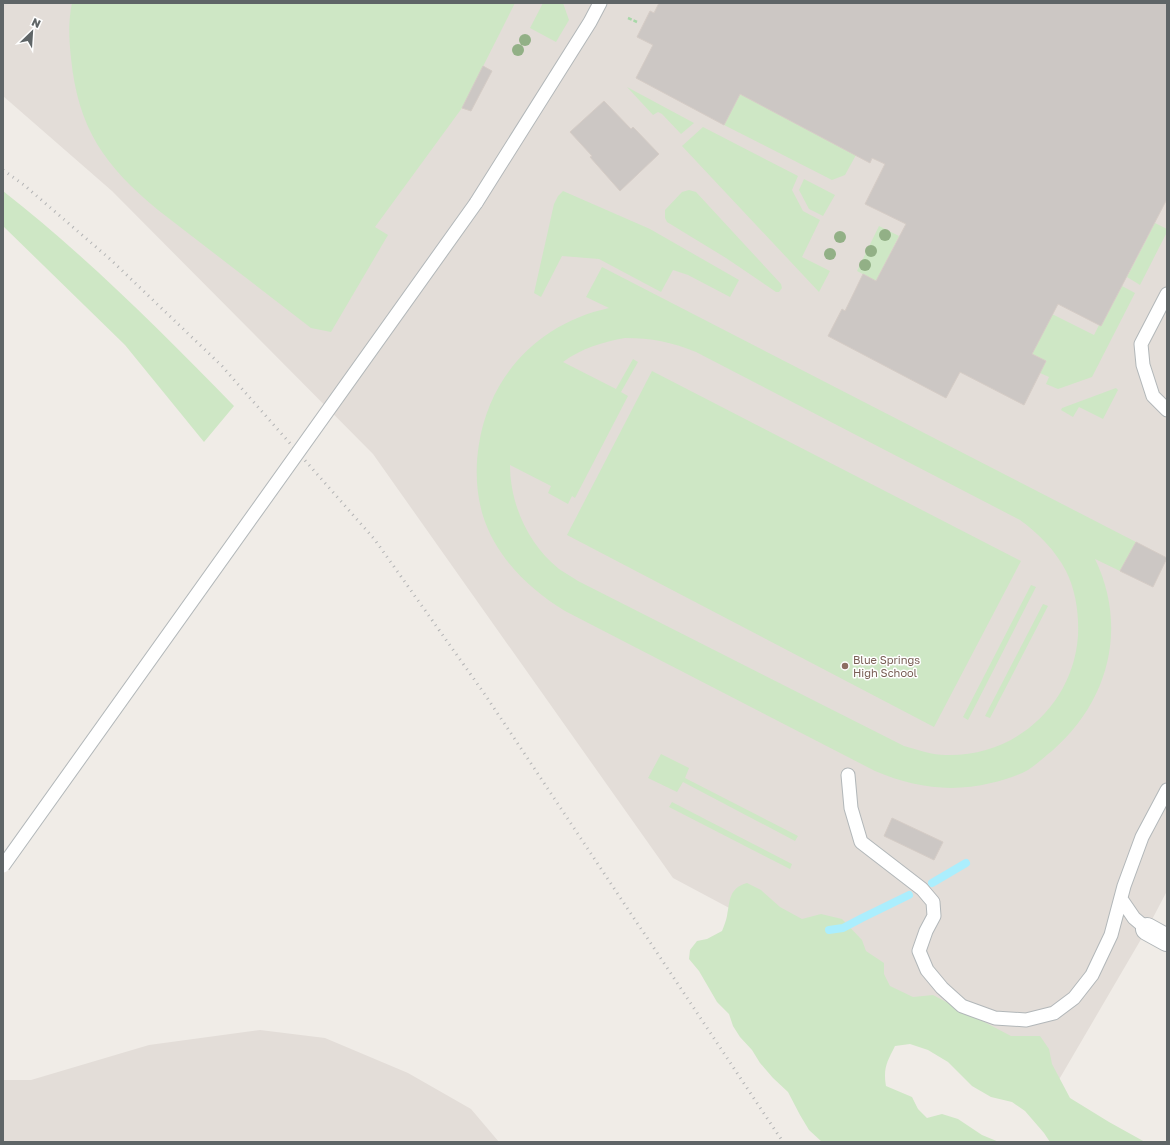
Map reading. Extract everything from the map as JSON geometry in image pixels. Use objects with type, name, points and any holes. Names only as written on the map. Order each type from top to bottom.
[{"type":"street","points":[[1147,929],[1167,940]]},
{"type":"lane","points":[[3,866],[476,203],[590,22],[600,3]]},
{"type":"lane","points":[[1167,294],[1141,344],[1143,365],[1153,396],[1167,410]]},
{"type":"lane","points":[[848,774],[851,808],[861,842],[922,889],[933,902],[934,916],[926,931],[919,951],[927,970],[942,988],[962,1006],[995,1018],[1026,1020],[1054,1013],[1074,998],[1092,975],[1111,935],[1121,899],[1142,837],[1167,790]]},
{"type":"lane","points":[[1121,899],[1134,918],[1147,929]]},
{"type":"path","points":[[628,18],[637,22]]},
{"type":"shaded area","name":"Blue Springs High School","points":[[3,3],[1167,3],[1167,891],[1147,929],[1057,1083],[673,878],[373,454],[112,191],[3,96]]},
{"type":"shaded area","points":[[260,1030],[325,1038],[408,1073],[471,1109],[499,1142],[3,1142],[3,1080],[31,1080],[149,1045]]},
{"type":"green space","points":[[72,3],[515,3],[462,108],[375,227],[388,235],[331,332],[311,328],[158,210],[123,178],[109,161],[97,144],[80,106],[71,58],[69,37]]},
{"type":"green space","points":[[543,3],[563,3],[569,20],[556,42],[530,28]]},
{"type":"green space","points":[[627,87],[694,123],[681,134],[662,114],[658,112],[653,115]]},
{"type":"green space","points":[[740,94],[856,155],[845,175],[832,180],[724,125]]},
{"type":"green space","points":[[703,127],[798,176],[792,190],[803,211],[820,220],[802,257],[830,271],[819,292],[682,146]]},
{"type":"green space","points":[[804,179],[835,195],[823,216],[809,209],[799,190]]},
{"type":"green space","points":[[689,190],[696,192],[781,284],[782,288],[779,292],[776,292],[726,258],[667,222],[665,218],[665,210],[682,192]]},
{"type":"green space","points":[[3,191],[64,241],[151,322],[234,406],[204,442],[125,345],[3,226]]},
{"type":"green space","points":[[563,191],[650,229],[739,280],[730,297],[688,275],[673,270],[661,292],[599,259],[562,256],[541,297],[534,293],[554,204],[558,196]]},
{"type":"green space","points":[[1155,223],[1167,229],[1167,232],[1140,285],[1127,277]]},
{"type":"green space","points":[[879,226],[899,236],[876,281],[857,271]]},
{"type":"green space","points":[[602,267],[1136,542],[1120,571],[1095,559],[1105,585],[1110,611],[1111,637],[1107,662],[1099,687],[1087,710],[1072,731],[1052,751],[1031,768],[1005,779],[961,788],[932,787],[903,781],[875,771],[565,611],[539,593],[515,571],[496,545],[489,531],[483,516],[479,498],[477,462],[479,444],[485,419],[494,395],[507,374],[522,355],[540,339],[561,326],[584,315],[609,308],[586,297]],"holes":[[[635,338],[661,341],[696,352],[1020,520],[1034,531],[1052,549],[1062,563],[1072,586],[1078,619],[1078,636],[1074,661],[1065,684],[1052,705],[1036,722],[1017,736],[995,747],[971,753],[946,755],[920,751],[904,746],[578,581],[559,569],[538,548],[523,522],[513,494],[510,465],[551,486],[548,493],[568,504],[572,496],[575,498],[628,396],[621,392],[638,362],[633,359],[616,389],[563,362],[593,346],[609,341]]]},
{"type":"green space","points":[[1122,286],[1135,293],[1092,377],[1058,389],[1046,384],[1049,377],[1040,373],[1046,361],[1032,354],[1052,314],[1094,335],[1099,325],[1101,326]]},
{"type":"green space","points":[[652,371],[1021,561],[934,727],[567,535]]},
{"type":"green space","points":[[1116,388],[1118,390],[1103,419],[1079,407],[1073,417],[1061,410],[1062,408]]},
{"type":"green space","points":[[1031,585],[1036,587],[968,720],[963,717]]},
{"type":"green space","points":[[1043,604],[1048,606],[990,718],[985,716]]},
{"type":"green space","points":[[661,754],[689,768],[685,778],[798,836],[795,841],[683,782],[677,792],[648,778]]},
{"type":"green space","points":[[672,802],[792,864],[790,869],[669,807]]},
{"type":"green space","points":[[747,883],[761,890],[780,907],[802,919],[821,914],[842,919],[862,940],[866,951],[884,963],[884,974],[890,986],[913,997],[933,995],[1011,1036],[1040,1036],[1049,1049],[1052,1064],[1070,1098],[1145,1142],[1050,1142],[1025,1111],[1012,1102],[991,1097],[972,1086],[948,1062],[928,1050],[910,1044],[895,1046],[886,1065],[886,1086],[912,1097],[918,1109],[927,1118],[942,1114],[958,1119],[982,1135],[999,1142],[822,1142],[809,1130],[788,1092],[773,1078],[740,1037],[733,1026],[729,1014],[717,1002],[699,971],[689,959],[690,950],[697,941],[707,939],[722,931],[727,918],[731,895],[741,885]]},
{"type":"building","points":[[659,3],[1167,3],[1167,199],[1101,326],[1058,304],[1032,354],[1046,361],[1024,405],[960,372],[946,398],[828,336],[842,309],[845,311],[863,274],[876,281],[906,224],[865,204],[885,164],[872,158],[870,163],[740,94],[724,125],[636,78],[653,45],[637,37],[650,11],[654,13]]},
{"type":"building","points":[[483,66],[492,71],[471,111],[462,108]]},
{"type":"building","points":[[604,101],[631,129],[633,127],[659,154],[620,191],[590,157],[592,156],[570,132]]},
{"type":"building","points":[[1136,542],[1167,558],[1153,587],[1120,571]]},
{"type":"building","points":[[892,818],[943,842],[934,860],[884,836]]},
{"type":"waterway","points":[[932,883],[966,863]]},
{"type":"waterway","points":[[829,930],[843,928],[909,895]]},
{"type":"railway","points":[[3,170],[24,185],[110,259],[222,366],[375,540],[486,696],[783,1142]]},
{"type":"place","name":"Blue Springs High School","points":[[845,666]]}]
